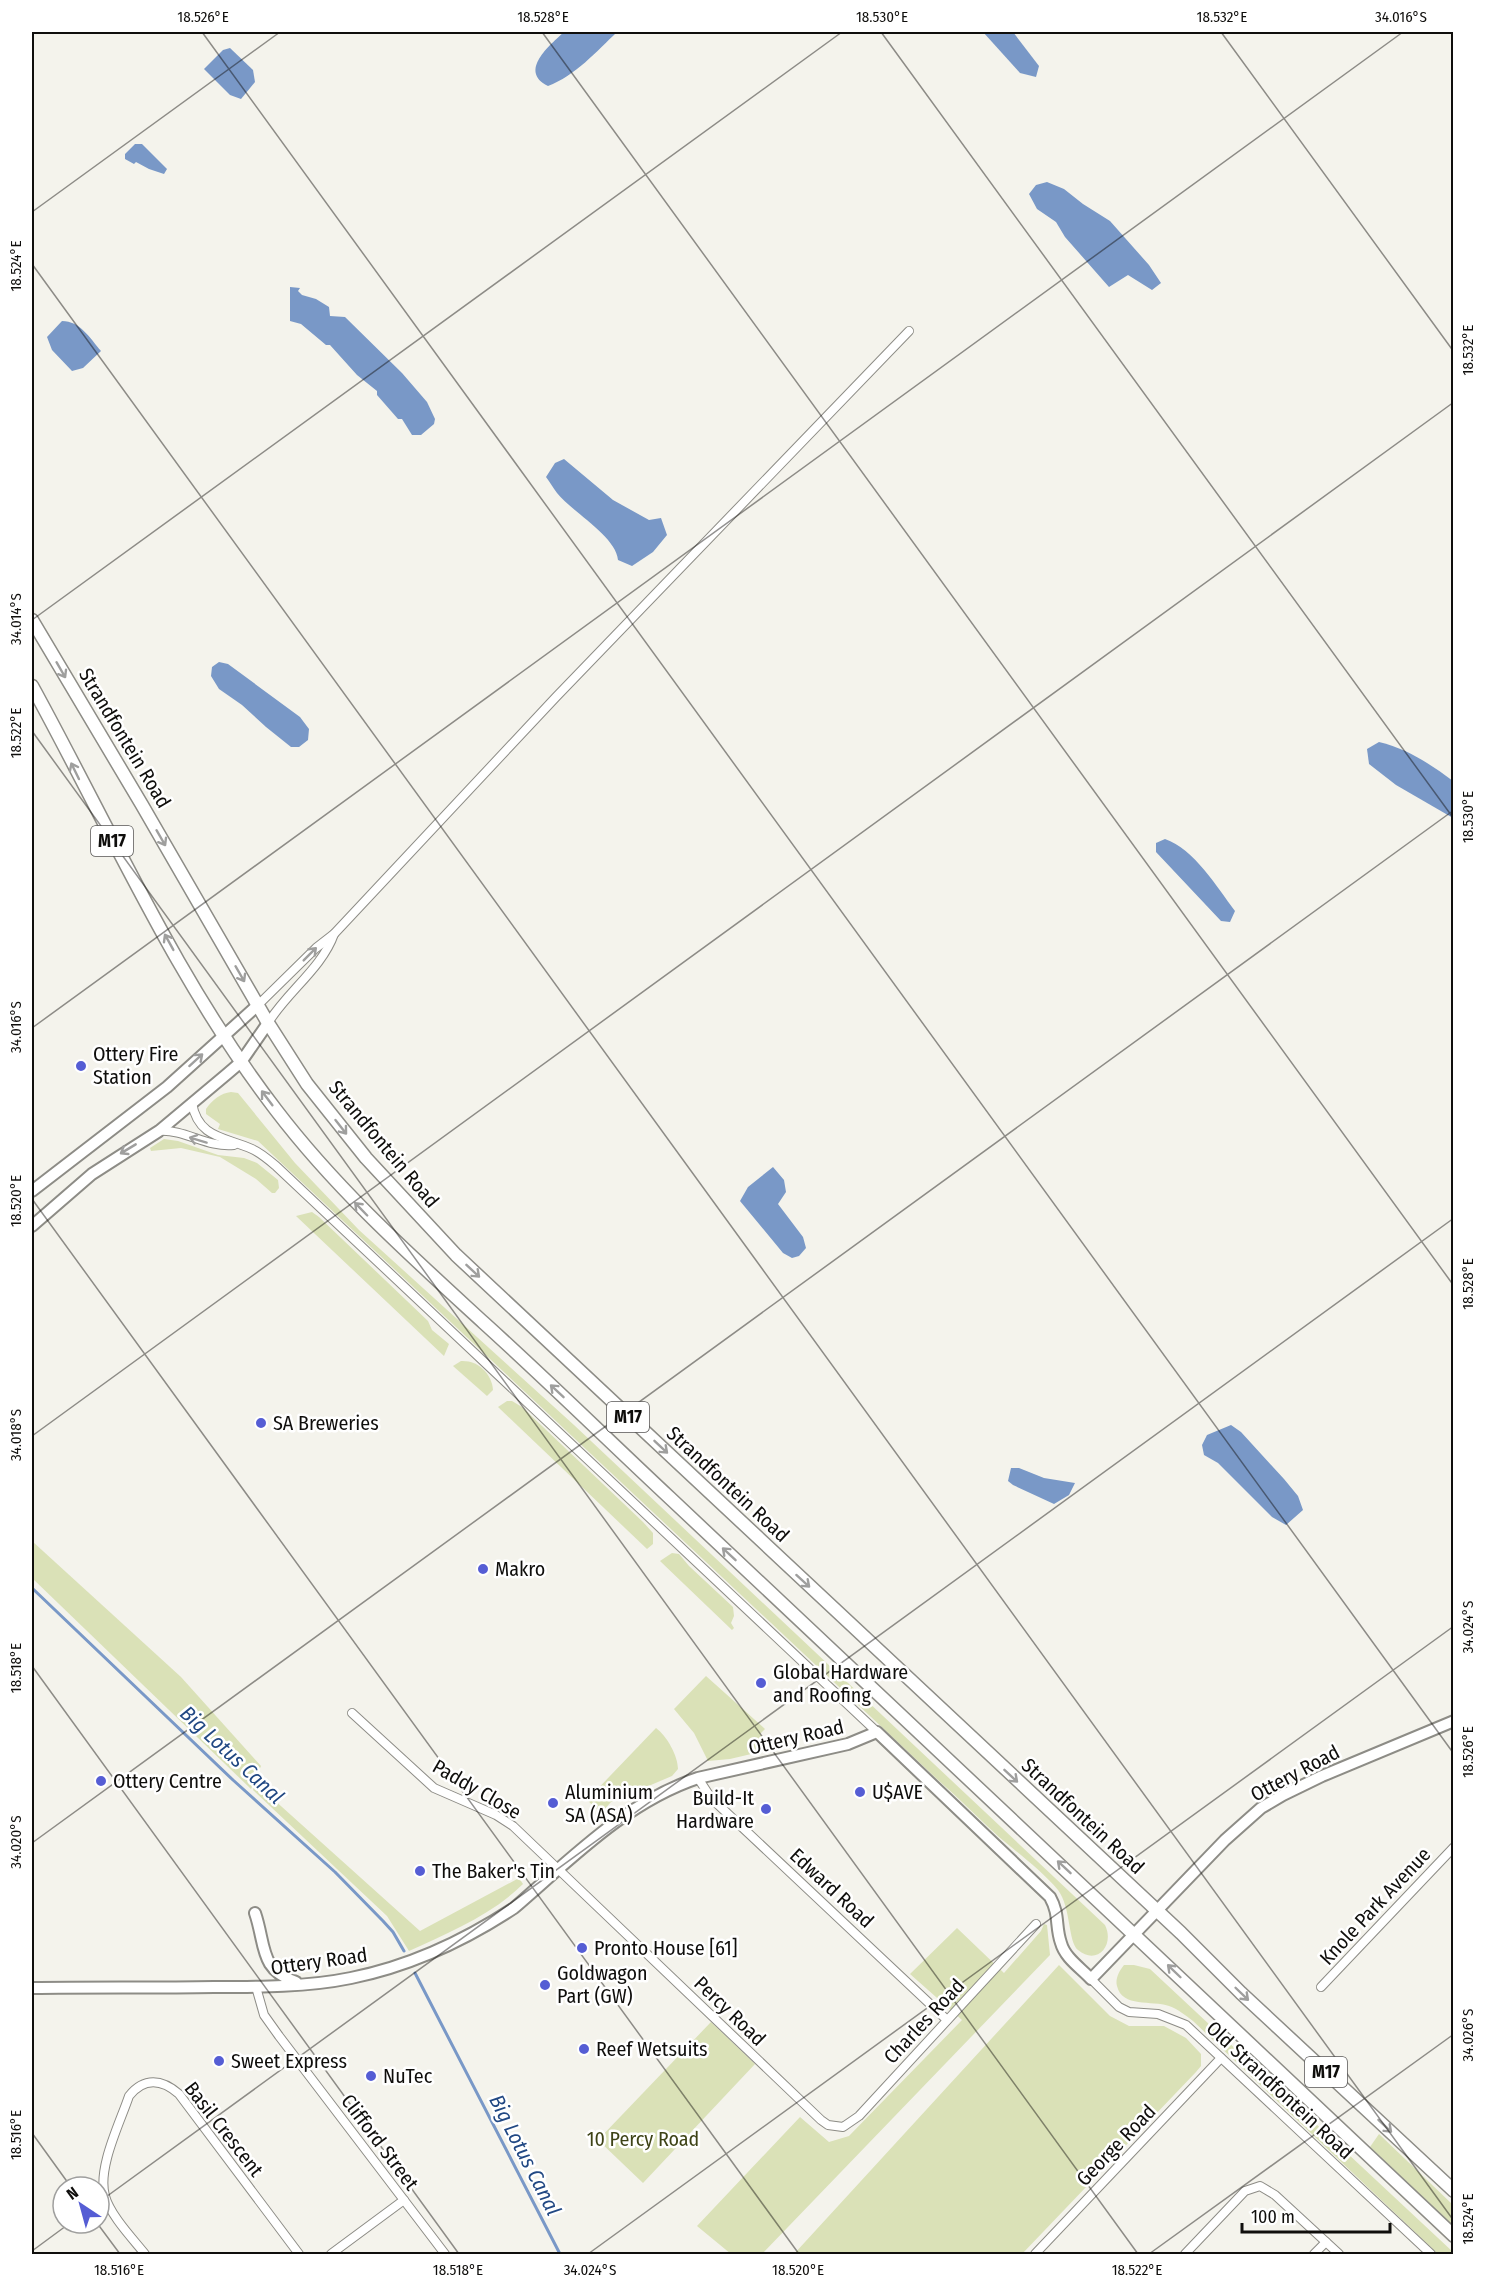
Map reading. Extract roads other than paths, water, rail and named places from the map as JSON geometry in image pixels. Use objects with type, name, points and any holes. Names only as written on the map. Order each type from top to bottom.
[{"type":"main road","name":"Strandfontein Road","points":[[32,620],[268,1023],[307,1084],[347,1135],[409,1206],[456,1255],[1454,2191]]},
{"type":"main road","name":"M17","points":[[32,686],[102,822],[197,993],[241,1062],[307,1149],[378,1226],[489,1327],[1454,2236]]},
{"type":"street","points":[[32,1191],[149,1101],[224,1036],[316,948],[334,934],[556,697],[909,331]]},
{"type":"street","points":[[32,1226],[92,1174],[159,1131],[241,1062],[276,1010],[329,949],[334,934]]},
{"type":"street","points":[[192,1103],[194,1113],[203,1128],[209,1133],[256,1151],[276,1166],[1050,1897],[1056,1907],[1063,1949],[1091,1979]]},
{"type":"street","points":[[159,1131],[172,1131],[219,1146],[238,1145]]},
{"type":"street","name":"Paddy Close","points":[[352,1713],[434,1788],[504,1820],[558,1869]]},
{"type":"street","name":"Ottery Road","points":[[1091,1979],[1238,1827],[1270,1803],[1322,1776],[1454,1721]]},
{"type":"street","name":"Ottery Road","points":[[32,1988],[256,1987],[353,1978],[405,1964],[452,1945],[514,1908],[630,1810],[676,1785],[848,1744],[877,1732]]},
{"type":"street","name":"Edward Road","points":[[698,1778],[711,1798],[947,2020]]},
{"type":"street","name":"Knole Park Avenue","points":[[1321,1987],[1454,1847]]},
{"type":"street","name":"Percy Road","points":[[558,1869],[828,2125]]},
{"type":"street","points":[[255,1913],[270,1965],[280,1976],[302,1984]]},
{"type":"street","name":"Charles Road","points":[[828,2125],[843,2127],[859,2116],[1036,1924]]},
{"type":"street","name":"Old Strandfontein Road","points":[[1091,1979],[1119,2007],[1129,2012],[1158,2013],[1186,2025],[1431,2254]]},
{"type":"street","name":"Clifford Street","points":[[256,1987],[264,2015],[445,2254]]},
{"type":"street","name":"George Road","points":[[1035,2254],[1221,2058]]},
{"type":"street","name":"Basil Crescent","points":[[145,2254],[110,2207],[105,2196],[104,2183],[105,2167],[129,2096],[135,2088],[153,2081],[171,2087],[179,2094],[299,2254]]},
{"type":"street","points":[[1185,2254],[1245,2191],[1260,2186],[1275,2195],[1339,2254]]},
{"type":"street","points":[[331,2254],[404,2200]]},
{"type":"street","points":[[1314,2254],[1326,2242]]},
{"type":"water","points":[[564,32],[617,32],[576,70],[548,86],[540,80],[536,73],[536,66],[545,51]]},
{"type":"water","points":[[983,32],[1013,32],[1039,66],[1036,77],[1020,73]]},
{"type":"water","points":[[230,48],[253,70],[255,82],[241,99],[230,95],[204,69],[223,50]]},
{"type":"water","points":[[135,144],[142,144],[167,169],[164,174],[125,159],[125,154]]},
{"type":"water","points":[[1047,182],[1064,189],[1110,221],[1149,265],[1161,283],[1152,290],[1128,275],[1109,287],[1065,237],[1056,222],[1037,209],[1029,194],[1036,185]]},
{"type":"water","points":[[290,287],[300,288],[298,291],[302,295],[316,299],[329,307],[330,316],[345,317],[402,373],[427,402],[435,419],[434,424],[421,435],[412,435],[402,419],[398,419],[377,395],[377,391],[357,375],[330,345],[326,345],[301,324],[290,321]]},
{"type":"water","points":[[62,321],[79,327],[101,351],[83,368],[72,371],[52,350],[47,337]]},
{"type":"water","points":[[564,459],[613,500],[649,520],[661,518],[667,535],[653,552],[632,566],[618,560],[610,542],[557,493],[546,477],[555,463]]},
{"type":"water","points":[[219,662],[228,664],[300,717],[309,729],[308,740],[299,747],[291,747],[242,705],[219,689],[211,676],[212,667]]},
{"type":"water","points":[[1379,742],[1418,758],[1453,781],[1453,818],[1396,785],[1369,764],[1367,749]]},
{"type":"water","points":[[1165,839],[1186,851],[1213,880],[1235,911],[1230,922],[1221,921],[1156,852],[1156,843]]},
{"type":"water","points":[[773,1167],[784,1180],[786,1192],[778,1204],[803,1237],[806,1248],[799,1256],[792,1258],[783,1253],[740,1201],[748,1187]]},
{"type":"water","points":[[1231,1425],[1241,1432],[1298,1496],[1303,1510],[1286,1525],[1272,1517],[1218,1463],[1204,1455],[1202,1445],[1207,1435]]},
{"type":"water","points":[[1011,1468],[1019,1468],[1044,1478],[1075,1483],[1069,1495],[1054,1504],[1008,1481]]},
{"type":"waterway","name":"Big Lotus Canal","points":[[32,1588],[233,1780],[335,1872],[393,1932],[404,1951]]},
{"type":"waterway","name":"Big Lotus Canal","points":[[415,1973],[560,2254]]},
{"type":"place","name":"Ottery Fire Station","points":[[81,1066]]},
{"type":"place","name":"SA Breweries","points":[[261,1423]]},
{"type":"place","name":"Makro","points":[[483,1569]]},
{"type":"place","name":"Global Hardware and Roofing","points":[[761,1683]]},
{"type":"place","name":"Ottery Centre","points":[[101,1781]]},
{"type":"place","name":"U$AVE","points":[[860,1792]]},
{"type":"place","name":"Aluminium SA (ASA)","points":[[553,1803]]},
{"type":"place","name":"Build-It Hardware","points":[[766,1809]]},
{"type":"place","name":"The Baker's Tin","points":[[420,1871]]},
{"type":"place","name":"Pronto House [61]","points":[[582,1948]]},
{"type":"place","name":"Goldwagon Part (GW)","points":[[545,1985]]},
{"type":"place","name":"Reef Wetsuits","points":[[584,2049]]},
{"type":"place","name":"Sweet Express","points":[[219,2061]]},
{"type":"place","name":"NuTec","points":[[371,2076]]},
{"type":"park label","name":"10 Percy Road","points":[[643,2139]]}]
